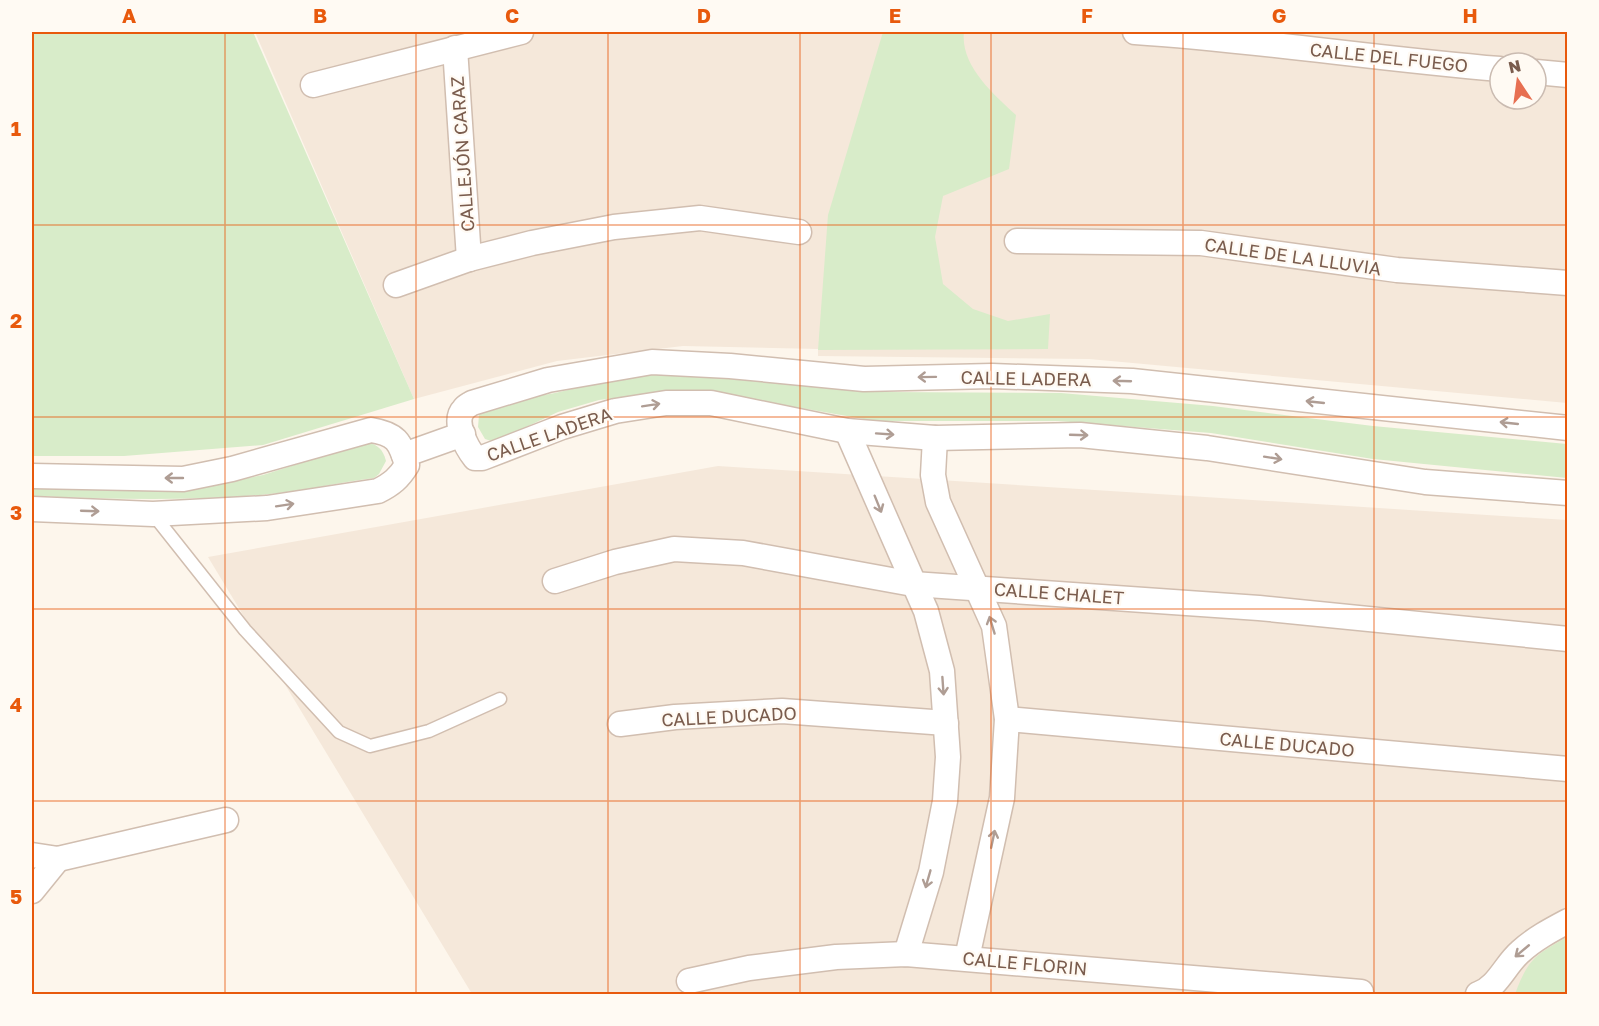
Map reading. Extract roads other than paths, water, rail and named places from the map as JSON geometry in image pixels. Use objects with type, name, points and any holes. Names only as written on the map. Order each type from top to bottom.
[{"type":"street","points":[[313,85],[521,32]]},
{"type":"street","name":"CALLE DEL FUEGO","points":[[1135,32],[1214,37],[1488,68]]},
{"type":"street","name":"CALLEJÓN CARAZ","points":[[455,48],[469,259]]},
{"type":"street","points":[[1548,73],[1568,75]]},
{"type":"street","points":[[396,285],[469,259],[532,243],[614,227],[700,218],[798,232]]},
{"type":"street","name":"CALLE DE LA LLUVIA","points":[[1017,241],[1201,243],[1397,270],[1568,283]]},
{"type":"street","name":"CALLE LADERA","points":[[1568,428],[1132,381],[992,376],[864,379],[730,366],[652,362],[548,380],[472,404],[464,408],[460,415],[463,434],[475,458],[482,458],[562,426],[615,411],[666,403],[711,403],[847,431],[936,438],[1080,435],[1207,448],[1425,482],[1568,493]]},
{"type":"street","points":[[32,476],[183,479],[232,469],[371,430],[393,435],[402,448],[407,465],[391,485],[378,491],[267,508],[153,514],[32,509]]},
{"type":"street","points":[[847,431],[926,611],[942,671],[948,758],[945,801],[931,872],[906,954]]},
{"type":"street","points":[[404,455],[463,434]]},
{"type":"street","points":[[936,438],[933,475],[938,502],[994,626],[1006,719],[1002,798],[967,958]]},
{"type":"street","name":"CALLE CHALET","points":[[555,581],[615,562],[674,549],[743,553],[913,584],[1259,608],[1568,639]]},
{"type":"street","name":"CALLE DUCADO","points":[[620,724],[675,717],[782,711],[946,723]]},
{"type":"street","name":"CALLE DUCADO","points":[[1006,719],[1568,769]]},
{"type":"street","points":[[32,855],[58,859],[226,820]]},
{"type":"street","points":[[32,891],[58,859]]},
{"type":"street","points":[[1485,994],[1519,953],[1545,933],[1568,921]]},
{"type":"street","name":"CALLE FLORIN","points":[[689,981],[749,968],[836,957],[906,954],[1361,993]]},
{"type":"lane","points":[[153,514],[245,630],[339,732],[370,746],[429,731],[500,699]]}]
